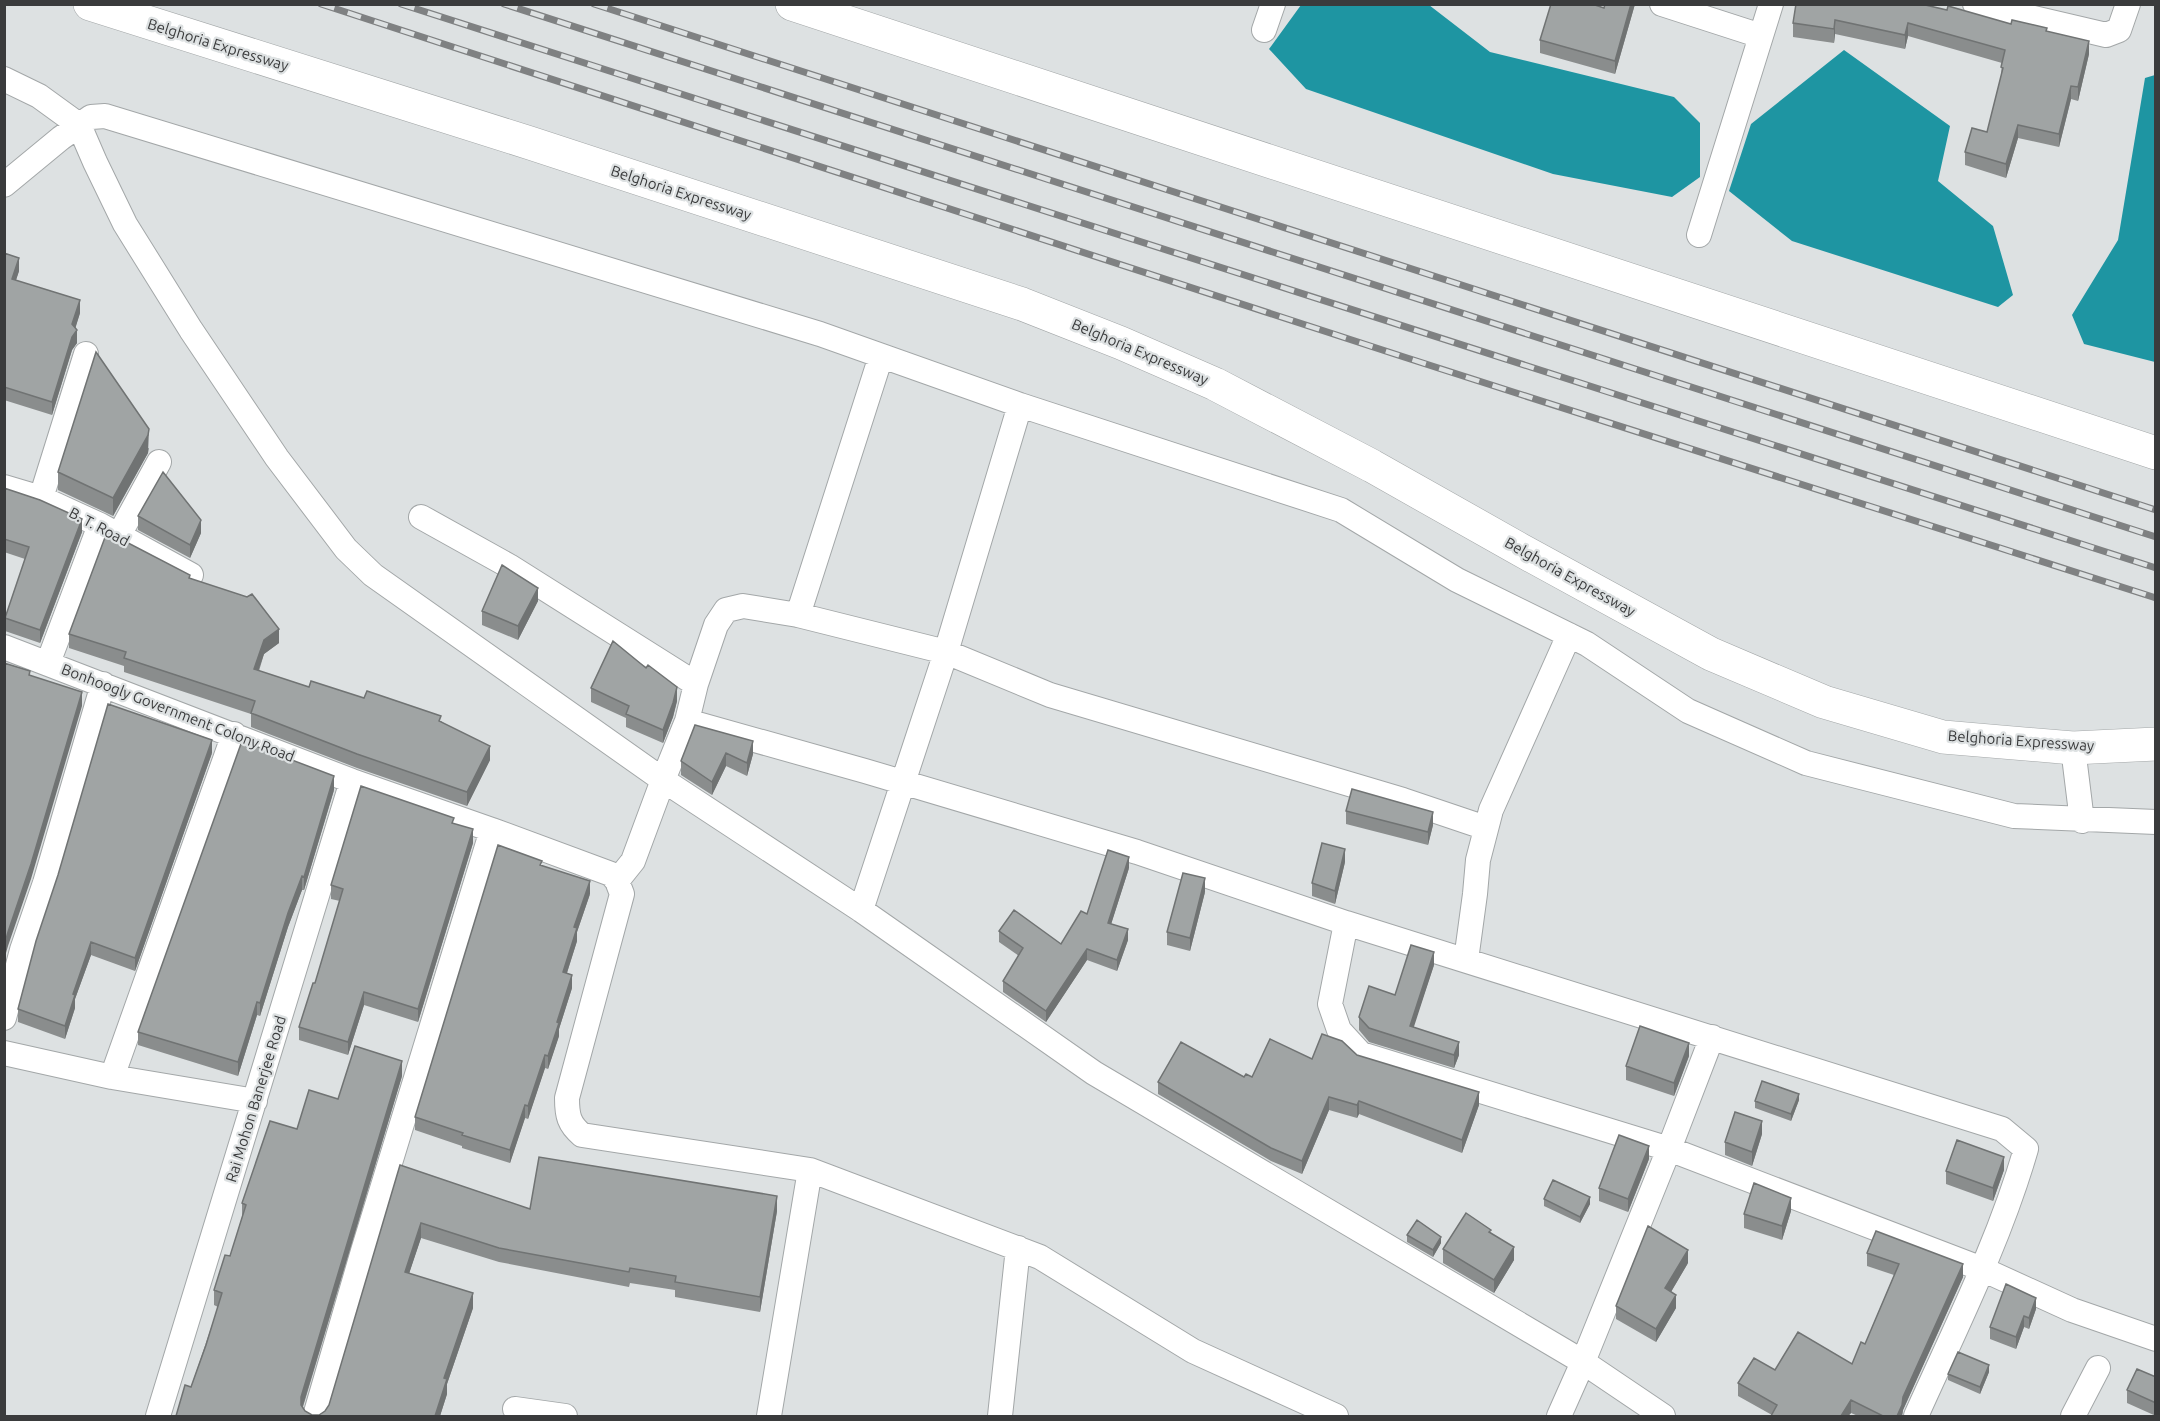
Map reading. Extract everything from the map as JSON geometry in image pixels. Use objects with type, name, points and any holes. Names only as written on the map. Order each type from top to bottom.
[{"type":"highway","name":"Belghoria Expressway","points":[[90,4],[530,143],[1022,304],[1215,384],[1372,466],[1711,654],[1824,702],[1943,737],[2073,748],[2156,744]]},
{"type":"highway","points":[[792,4],[2156,453]]},
{"type":"street","points":[[1264,30],[1274,4]]},
{"type":"street","points":[[1662,4],[1761,36]]},
{"type":"street","points":[[1699,235],[1771,4]]},
{"type":"street","points":[[1975,4],[2106,35],[2119,30],[2128,4]]},
{"type":"street","points":[[4,79],[39,96],[94,162],[125,224],[276,459],[346,549],[373,574],[659,789],[861,910],[1094,1073],[1583,1362],[1663,1416]]},
{"type":"street","points":[[4,185],[70,131],[91,117],[105,116],[820,334],[1020,405],[1341,510],[1457,580],[1587,644],[1688,711],[1806,763],[2014,816],[2156,822]]},
{"type":"street","points":[[41,498],[86,354]]},
{"type":"street","points":[[798,615],[881,356]]},
{"type":"street","points":[[861,910],[946,652],[1020,405]]},
{"type":"street","points":[[48,663],[109,531],[159,462]]},
{"type":"street","name":"B. T. Road","points":[[4,487],[41,498],[191,574]]},
{"type":"street","points":[[421,517],[509,566],[696,684]]},
{"type":"street","points":[[1336,1416],[1193,1351],[1040,1257],[810,1170],[582,1135],[567,1118],[567,1098],[622,894],[617,881],[633,861],[687,721],[696,684],[716,625],[726,610],[743,606],[798,615],[946,652],[1050,695],[1403,800],[1486,828]]},
{"type":"street","points":[[1466,960],[1478,860],[1491,810],[1569,635]]},
{"type":"street","name":"Bonhoogly Government Colony Road","points":[[4,647],[352,781],[611,874],[617,881]]},
{"type":"street","points":[[4,1018],[22,950],[45,883],[103,684]]},
{"type":"street","points":[[687,721],[903,782],[1137,852],[1346,922],[2002,1129],[2026,1149],[2015,1188],[1982,1269],[1916,1416]]},
{"type":"street","points":[[111,1077],[234,734]]},
{"type":"street","points":[[2073,748],[2082,820]]},
{"type":"street","name":"Rai Mohon Banerjee Road","points":[[158,1416],[352,781]]},
{"type":"street","points":[[315,1416],[492,830]]},
{"type":"street","points":[[1346,922],[1330,1004],[1339,1030],[1361,1054],[1670,1149],[1982,1269],[2072,1310],[2156,1339]]},
{"type":"street","points":[[1559,1416],[1670,1149],[1712,1037]]},
{"type":"street","points":[[4,1053],[111,1077],[255,1101]]},
{"type":"street","points":[[769,1416],[810,1170]]},
{"type":"street","points":[[1000,1416],[1018,1248]]},
{"type":"street","points":[[2073,1416],[2098,1368]]},
{"type":"street","points":[[515,1409],[565,1416]]},
{"type":"water","points":[[1301,5],[1429,5],[1490,52],[1674,97],[1700,123],[1700,177],[1672,197],[1553,174],[1306,89],[1269,49]]},
{"type":"water","points":[[1844,50],[1950,126],[1938,181],[1993,226],[2013,295],[1998,307],[1792,241],[1729,191],[1751,124]]},
{"type":"water","points":[[2156,75],[2155,362],[2084,344],[2072,315],[2118,240],[2145,78]]},
{"type":"building","points":[[1551,4],[1592,4],[1604,8],[1605,4],[1631,4],[1615,61],[1540,40]]},
{"type":"building","points":[[1796,4],[1921,4],[1947,10],[1948,6],[2011,24],[2012,20],[2047,28],[2046,31],[2089,41],[2078,87],[2071,86],[2059,134],[2018,125],[2006,164],[1965,152],[1972,128],[1987,132],[2003,68],[2001,67],[2005,50],[1908,23],[1905,35],[1835,20],[1834,29],[1793,23]]},
{"type":"building","points":[[4,253],[19,258],[12,279],[80,300],[72,324],[77,330],[72,337],[52,402],[4,387]]},
{"type":"building","points":[[96,352],[149,429],[148,435],[113,498],[58,472]]},
{"type":"building","points":[[163,472],[201,520],[190,545],[138,516]]},
{"type":"building","points":[[4,488],[40,500],[82,519],[40,630],[5,618],[29,547],[4,539]]},
{"type":"building","points":[[107,532],[190,575],[189,578],[247,597],[252,594],[279,629],[264,640],[254,669],[309,687],[311,681],[364,698],[367,691],[441,716],[439,721],[490,746],[467,792],[357,754],[251,713],[255,701],[124,658],[126,652],[69,634]]},
{"type":"building","points":[[502,565],[538,588],[518,626],[482,611]]},
{"type":"building","points":[[613,641],[646,668],[648,665],[677,687],[663,730],[626,714],[629,706],[591,688]]},
{"type":"building","points":[[4,663],[30,671],[29,675],[82,692],[4,946]]},
{"type":"building","points":[[108,704],[212,740],[135,958],[91,942],[73,994],[75,995],[65,1026],[18,1009],[36,941],[58,875]]},
{"type":"building","points":[[695,725],[753,741],[747,763],[726,753],[712,782],[681,761]]},
{"type":"building","points":[[242,741],[334,776],[304,877],[302,876],[288,913],[260,1003],[257,1002],[238,1062],[138,1032]]},
{"type":"building","points":[[361,786],[454,818],[452,823],[473,829],[418,1009],[364,992],[348,1042],[299,1027],[313,983],[315,983],[343,889],[331,885]]},
{"type":"building","points":[[1352,789],[1433,812],[1428,832],[1346,811]]},
{"type":"building","points":[[1322,843],[1345,849],[1335,891],[1312,883]]},
{"type":"building","points":[[498,845],[542,861],[540,865],[590,881],[574,927],[577,928],[563,972],[572,975],[557,1022],[559,1023],[548,1056],[545,1055],[528,1106],[525,1105],[510,1150],[415,1117]]},
{"type":"building","points":[[1108,850],[1129,857],[1108,923],[1128,929],[1117,960],[1087,949],[1046,1011],[1003,981],[1023,948],[999,931],[1014,910],[1061,944],[1081,911],[1087,914]]},
{"type":"building","points":[[1183,873],[1205,878],[1190,938],[1167,932]]},
{"type":"building","points":[[1411,945],[1434,952],[1410,1026],[1459,1042],[1454,1055],[1369,1028],[1359,1017],[1369,986],[1395,995]]},
{"type":"building","points":[[1640,1026],[1689,1043],[1674,1083],[1626,1066]]},
{"type":"building","points":[[1322,1034],[1342,1041],[1357,1055],[1479,1092],[1462,1140],[1359,1101],[1357,1105],[1329,1097],[1302,1161],[1271,1148],[1158,1082],[1181,1042],[1244,1077],[1246,1074],[1252,1077],[1270,1039],[1312,1059]]},
{"type":"building","points":[[355,1046],[402,1061],[301,1397],[301,1405],[305,1411],[312,1415],[319,1415],[329,1405],[400,1165],[530,1209],[539,1157],[777,1196],[760,1297],[675,1282],[676,1276],[630,1268],[629,1272],[499,1248],[421,1223],[405,1272],[473,1293],[444,1378],[447,1379],[435,1416],[176,1416],[185,1385],[191,1387],[206,1345],[222,1293],[214,1290],[225,1255],[230,1256],[246,1205],[242,1203],[270,1121],[297,1129],[309,1090],[338,1099]]},
{"type":"building","points":[[1762,1081],[1799,1094],[1791,1114],[1755,1101]]},
{"type":"building","points":[[1735,1112],[1762,1121],[1752,1152],[1725,1142]]},
{"type":"building","points":[[1619,1135],[1649,1146],[1628,1199],[1599,1188]]},
{"type":"building","points":[[1957,1140],[2004,1157],[1993,1188],[1946,1171]]},
{"type":"building","points":[[1553,1180],[1590,1197],[1580,1217],[1544,1199]]},
{"type":"building","points":[[1754,1183],[1791,1198],[1782,1226],[1744,1214]]},
{"type":"building","points":[[1466,1213],[1491,1230],[1489,1232],[1514,1247],[1494,1280],[1443,1249]]},
{"type":"building","points":[[1417,1220],[1441,1237],[1433,1250],[1407,1235]]},
{"type":"building","points":[[1648,1226],[1688,1250],[1665,1288],[1676,1295],[1656,1329],[1616,1306]]},
{"type":"building","points":[[1876,1231],[1963,1264],[1903,1397],[1897,1416],[1883,1416],[1851,1400],[1841,1416],[1771,1416],[1777,1405],[1738,1383],[1754,1358],[1775,1370],[1798,1332],[1852,1364],[1861,1342],[1865,1344],[1899,1264],[1867,1253]]},
{"type":"building","points":[[2006,1284],[2036,1298],[2029,1318],[2024,1316],[2016,1337],[1990,1327]]},
{"type":"building","points":[[1958,1352],[1989,1365],[1980,1387],[1948,1374]]},
{"type":"building","points":[[2137,1369],[2156,1377],[2156,1403],[2127,1390]]},
{"type":"railway","points":[[321,4],[1404,357],[2156,598]]},
{"type":"railway","points":[[401,4],[2156,568]]},
{"type":"railway","points":[[504,4],[2156,537]]},
{"type":"railway","points":[[594,4],[2156,510]]}]
